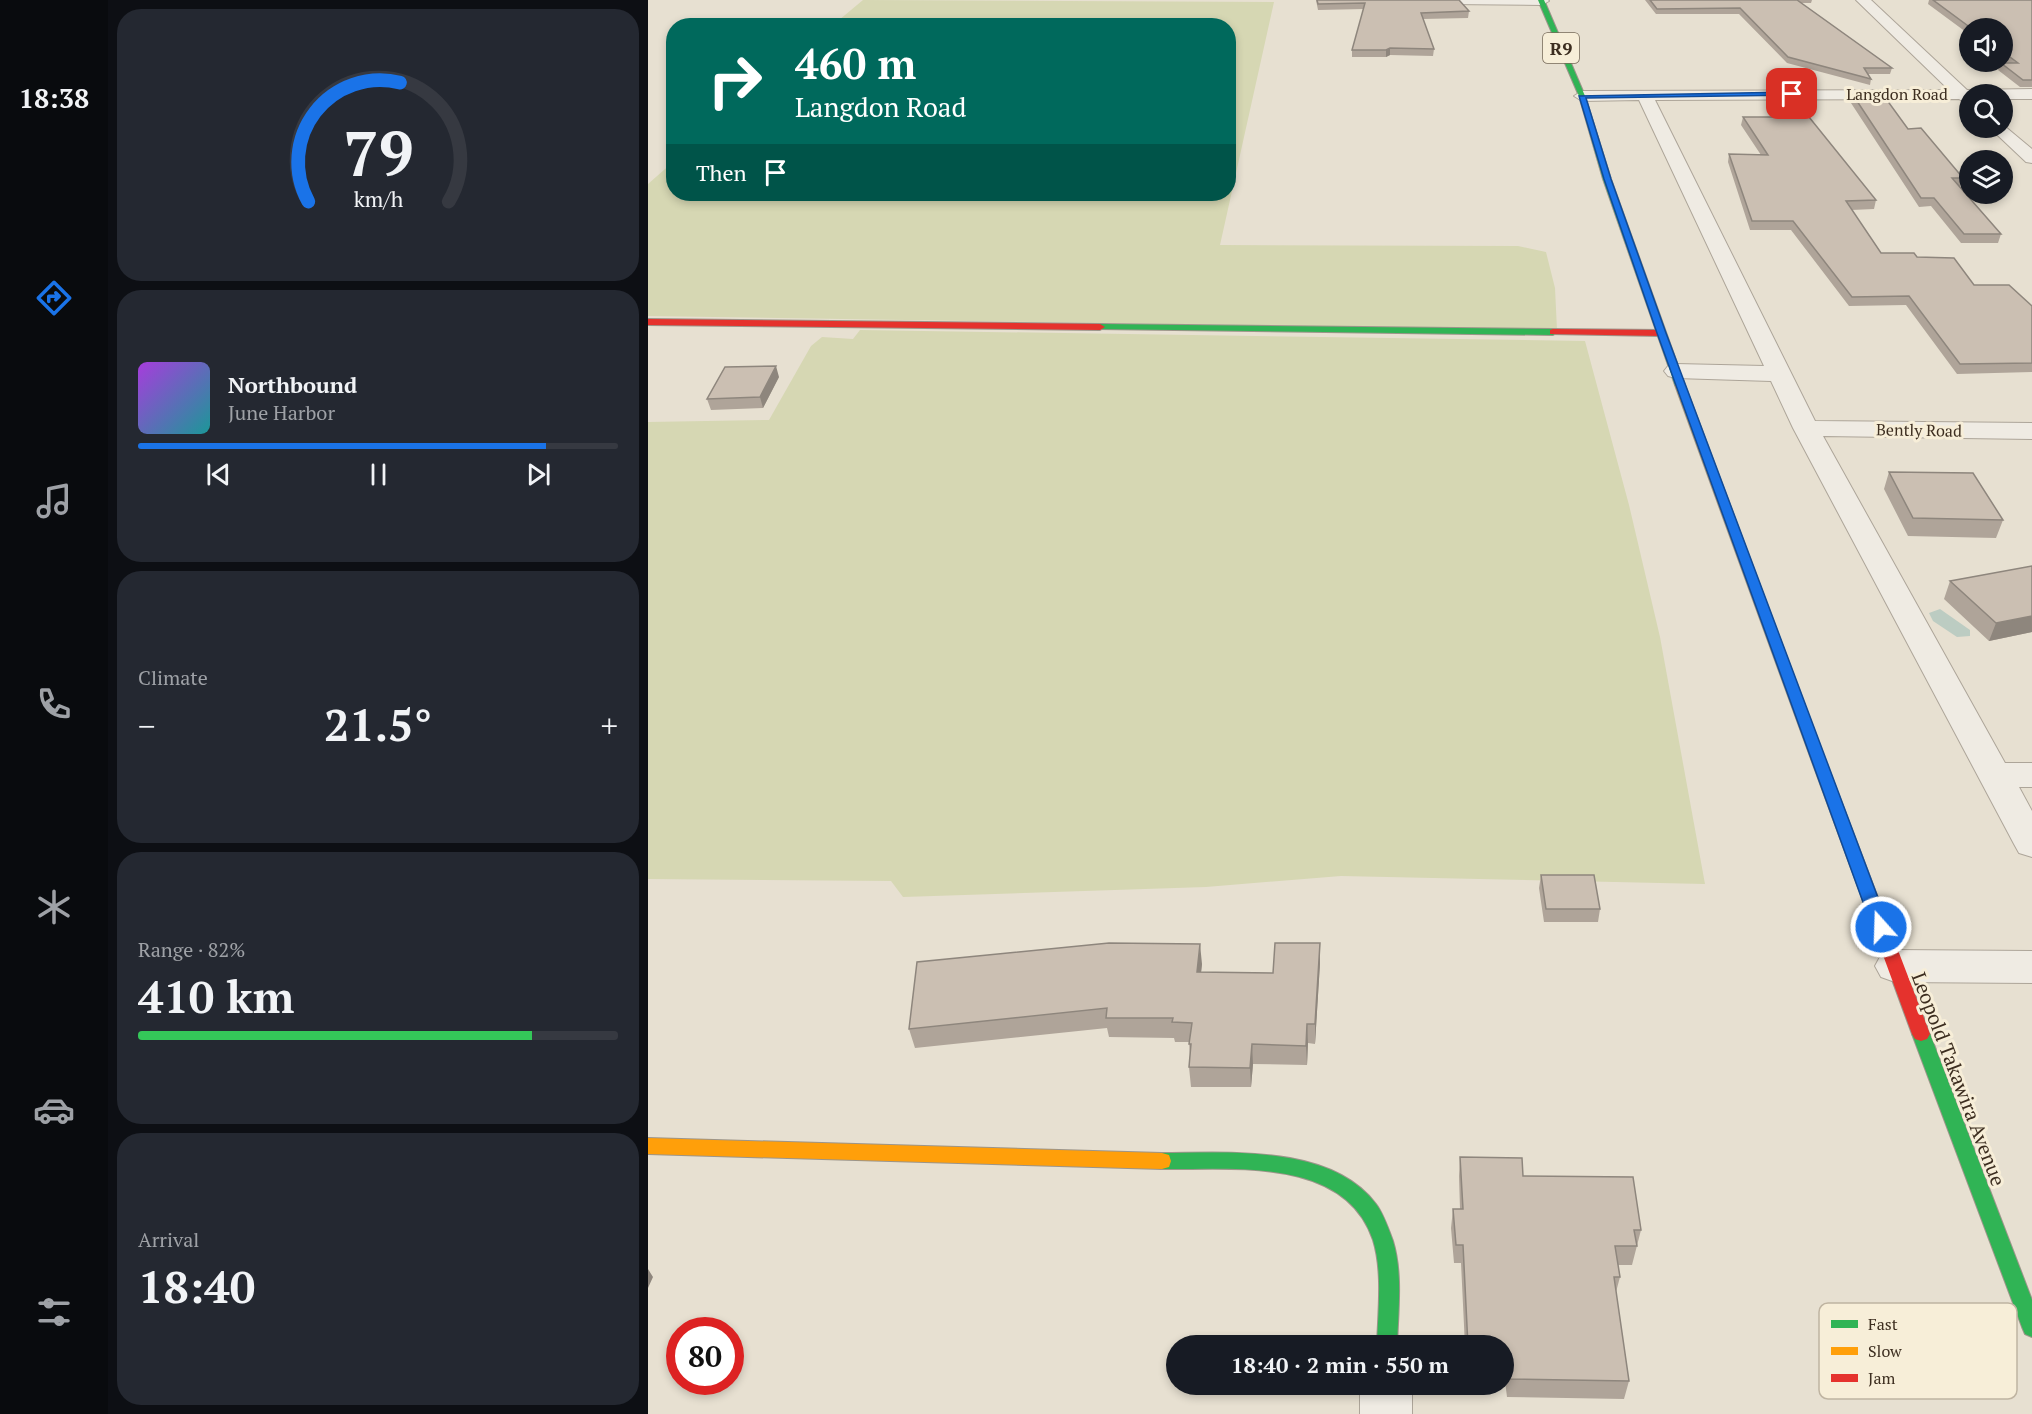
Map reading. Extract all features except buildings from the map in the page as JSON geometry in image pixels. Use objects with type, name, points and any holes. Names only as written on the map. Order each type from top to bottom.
[{"type":"main road","name":"Leopold Takawira Avenue","points":[[1541,0],[1582,96],[1607,179],[1661,333],[1895,966],[2032,1327]]},
{"type":"main road","points":[[648,321],[1661,333]]},
{"type":"main road","points":[[648,1146],[1268,1164],[1308,1168],[1360,1196],[1383,1234],[1388,1268],[1387,1335]]},
{"type":"street","points":[[1449,0],[1541,0]]},
{"type":"street","points":[[1863,0],[1959,92]]},
{"type":"street","points":[[1644,94],[1806,428],[2032,844]]},
{"type":"street","name":"Langdon Road","points":[[1582,96],[1644,94],[1959,98]]},
{"type":"street","name":"Langdon Road","points":[[2013,95],[2032,94]]},
{"type":"street","points":[[2009,138],[2032,158]]},
{"type":"street","points":[[1676,371],[1780,374]]},
{"type":"street","name":"Bently Road","points":[[1806,428],[2032,431]]},
{"type":"street","points":[[1994,775],[2032,775]]},
{"type":"street","points":[[1895,966],[2032,967]]},
{"type":"street","points":[[1386,1395],[1386,1414]]},
{"type":"green space","points":[[863,0],[1274,2],[1236,173],[1236,18],[841,18]]},
{"type":"green space","points":[[666,168],[666,201],[1230,201],[1220,245],[1518,246],[1546,252],[1555,288],[1557,330],[648,316],[648,184]]},
{"type":"green space","points":[[860,330],[1585,341],[1629,505],[1660,637],[1705,884],[1341,876],[1206,887],[903,897],[891,881],[648,879],[648,422],[769,420],[811,346],[822,337],[853,339]]},
{"type":"shaded area","points":[[1940,609],[1970,630],[1970,636],[1957,637],[1933,621],[1929,613]]},
{"type":"traffic: fast","points":[[1541,0],[1582,96],[1607,179],[1680,385]]},
{"type":"traffic: fast","points":[[1100,327],[1553,332]]},
{"type":"traffic: fast","points":[[1921,1034],[2032,1327]]},
{"type":"traffic: fast","points":[[1162,1161],[1258,1162],[1292,1166],[1323,1175],[1349,1189],[1370,1211],[1383,1241],[1388,1280],[1387,1335]]},
{"type":"traffic: slow","points":[[1680,385],[1818,759]]},
{"type":"traffic: slow","points":[[648,1146],[1162,1161]]},
{"type":"traffic: jam","points":[[648,322],[1100,327]]},
{"type":"traffic: jam","points":[[1553,332],[1661,333]]},
{"type":"traffic: jam","points":[[1818,759],[1921,1034]]},
{"type":"route","points":[[1792,94],[1582,96],[1607,179],[1661,333],[1881,927]]}]
